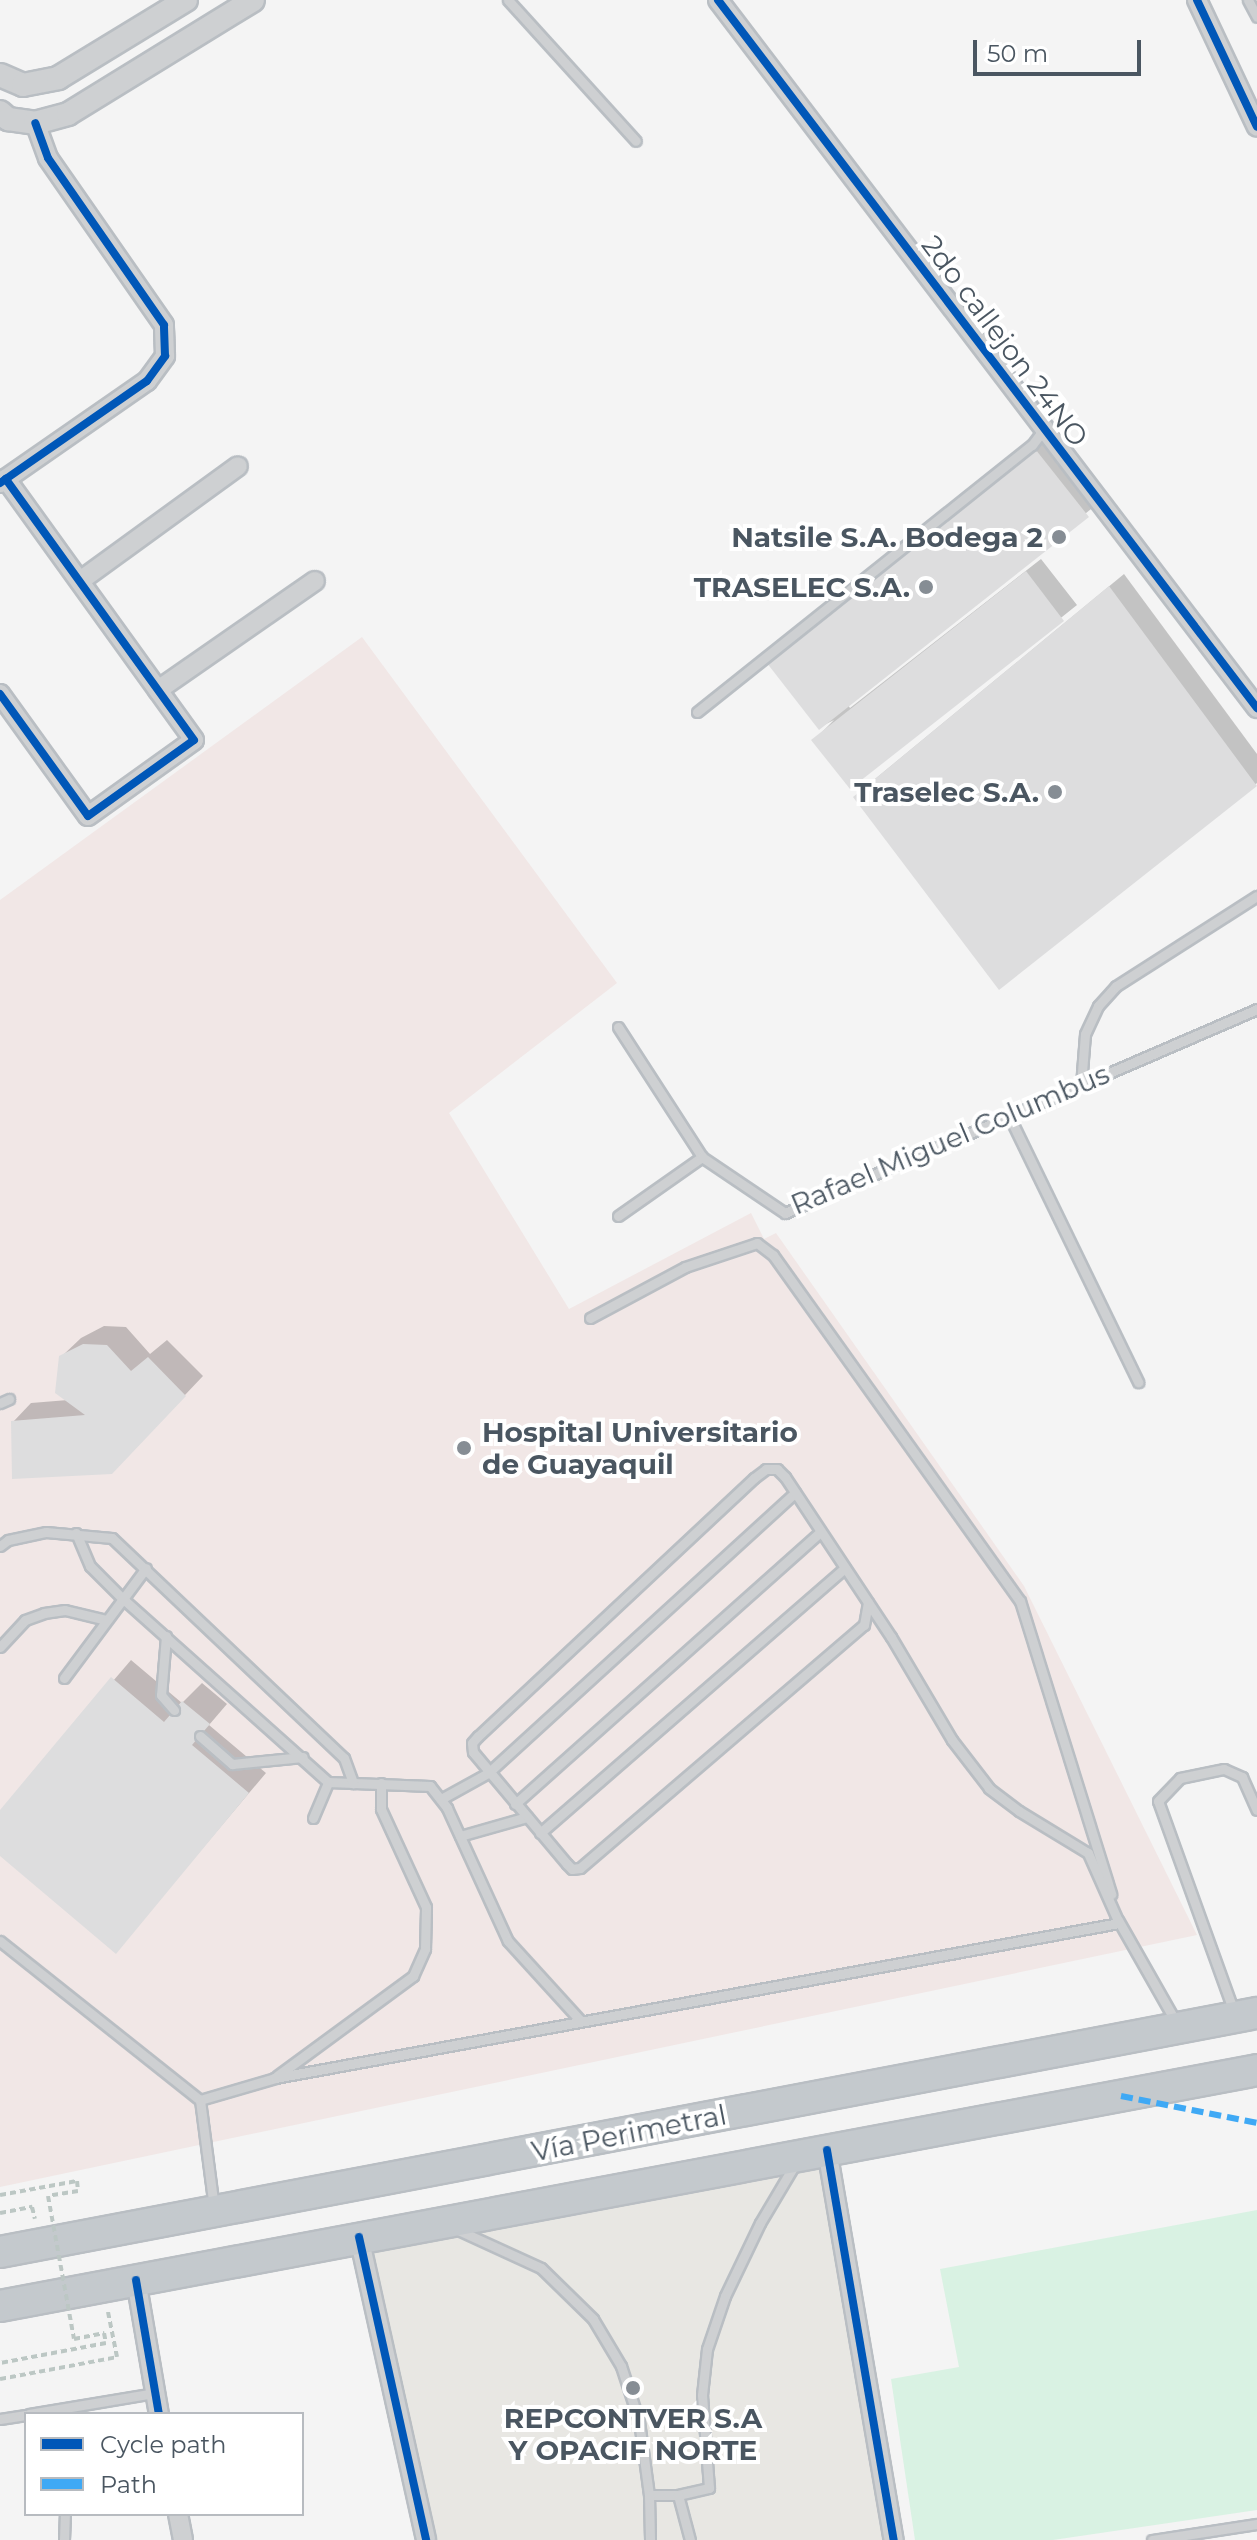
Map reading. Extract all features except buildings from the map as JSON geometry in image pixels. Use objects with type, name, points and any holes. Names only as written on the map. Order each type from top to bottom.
[{"type":"highway","name":"Vía Perimetral","points":[[0,2252],[1247,2015]]},
{"type":"highway","name":"Vía Perimetral","points":[[0,2306],[1257,2070]]},
{"type":"street","points":[[0,75],[23,85],[58,78],[186,0]]},
{"type":"street","points":[[0,112],[8,119],[35,123],[68,114],[253,0]]},
{"type":"street","name":"2do callejon 24NO","points":[[718,0],[1257,708]]},
{"type":"street","points":[[1197,0],[1257,127]]},
{"type":"street","points":[[0,694],[88,816],[194,740],[80,581],[3,481],[147,381],[165,356],[164,325],[48,158],[35,123]]},
{"type":"street","points":[[80,581],[238,466]]},
{"type":"street","points":[[158,690],[315,581]]},
{"type":"street","points":[[814,2152],[894,2540]]},
{"type":"street","points":[[359,2237],[426,2540]]},
{"type":"street","points":[[136,2280],[159,2412]]},
{"type":"street","points":[[178,2516],[183,2540]]},
{"type":"lane","points":[[508,0],[636,141]]},
{"type":"lane","points":[[1248,0],[1257,17]]},
{"type":"lane","points":[[697,712],[1032,445],[1044,429]]},
{"type":"lane","points":[[1081,1085],[1085,1034],[1098,1006],[1116,986],[1257,896]]},
{"type":"lane","name":"Rafael Miguel Columbus","points":[[702,1157],[785,1213],[1257,1009]]},
{"type":"lane","points":[[618,1027],[702,1157],[618,1216]]},
{"type":"lane","points":[[1009,1116],[1138,1382]]},
{"type":"lane","points":[[590,1318],[685,1267],[757,1243],[773,1255],[1020,1601],[1059,1734],[1098,1843],[1119,1923]]},
{"type":"lane","points":[[868,1602],[864,1625],[580,1868],[572,1869],[473,1752],[472,1743],[478,1736],[754,1478],[766,1469],[777,1469],[868,1602],[952,1740],[989,1788],[1019,1811],[1088,1853],[1119,1923],[1180,2028]]},
{"type":"lane","points":[[441,1799],[488,1773],[795,1493]]},
{"type":"lane","points":[[0,1546],[8,1540],[46,1532],[112,1538],[344,1758],[353,1783]]},
{"type":"lane","points":[[515,1804],[820,1532]]},
{"type":"lane","points":[[76,1533],[90,1566],[122,1598],[328,1782],[430,1786],[441,1799],[460,1836],[508,1941],[580,2020]]},
{"type":"lane","points":[[64,1678],[146,1568]]},
{"type":"lane","points":[[540,1833],[845,1568]]},
{"type":"lane","points":[[0,1647],[25,1620],[44,1613],[65,1610],[106,1620]]},
{"type":"lane","points":[[166,1636],[161,1695],[174,1710]]},
{"type":"lane","points":[[200,1736],[232,1764],[303,1757]]},
{"type":"lane","points":[[1247,2015],[1158,1801],[1180,1778],[1224,1769],[1242,1777],[1257,1810]]},
{"type":"lane","points":[[313,1818],[328,1782]]},
{"type":"lane","points":[[275,2078],[413,1976],[425,1949],[426,1907],[381,1809],[381,1783]]},
{"type":"lane","points":[[460,1836],[527,1817]]},
{"type":"lane","points":[[200,2100],[275,2078],[1119,1923]]},
{"type":"lane","points":[[0,1941],[200,2100],[215,2212]]},
{"type":"lane","points":[[649,2495],[678,2495],[709,2488],[702,2395],[707,2349],[725,2296],[760,2223],[814,2152]]},
{"type":"lane","points":[[441,2221],[541,2268],[593,2319],[621,2366],[639,2421],[649,2495],[650,2540]]},
{"type":"lane","points":[[51,2412],[155,2393]]},
{"type":"lane","points":[[0,2419],[24,2415]]},
{"type":"lane","points":[[678,2495],[690,2540]]},
{"type":"lane","points":[[64,2540],[65,2516]]},
{"type":"lane","points":[[1152,2540],[1257,2524]]},
{"type":"path","points":[[0,2195],[77,2181],[78,2191],[48,2196],[74,2339],[104,2333],[106,2343],[0,2363]]},
{"type":"path","points":[[0,2379],[117,2357],[104,2286]]},
{"type":"shaded area","name":"Hospital Universitario de Guayaquil","points":[[362,637],[617,983],[449,1113],[569,1309],[751,1213],[764,1239],[776,1233],[1024,1586],[1197,1935],[0,2187],[0,900]]},
{"type":"shaded area","name":"REPCONTVER S.A Y OPACIF NORTE","points":[[828,2151],[895,2540],[429,2540],[366,2237]]},
{"type":"green space","points":[[1257,2210],[1257,2510],[1053,2540],[915,2540],[891,2379],[959,2367],[940,2269]]},
{"type":"marked path","points":[[1121,2096],[1257,2123]]},
{"type":"cycle path","points":[[718,0],[1257,708]]},
{"type":"cycle path","points":[[1197,0],[1257,127]]},
{"type":"cycle path","points":[[0,483],[147,381],[165,356],[164,325],[48,158],[35,123]]},
{"type":"cycle path","points":[[0,694],[88,816],[194,740],[6,479]]},
{"type":"cycle path","points":[[827,2150],[894,2540]]},
{"type":"cycle path","points":[[359,2237],[426,2540]]},
{"type":"cycle path","points":[[136,2280],[159,2412]]},
{"type":"place","name":"Natsile S.A. Bodega 2","points":[[1059,537]]},
{"type":"place","name":"TRASELEC S.A.","points":[[926,587]]},
{"type":"place","name":"Traselec S.A.","points":[[1055,792]]},
{"type":"place","name":"Hospital Universitario de Guayaquil","points":[[464,1448]]},
{"type":"place","name":"REPCONTVER S.A Y OPACIF NORTE","points":[[633,2388]]}]
